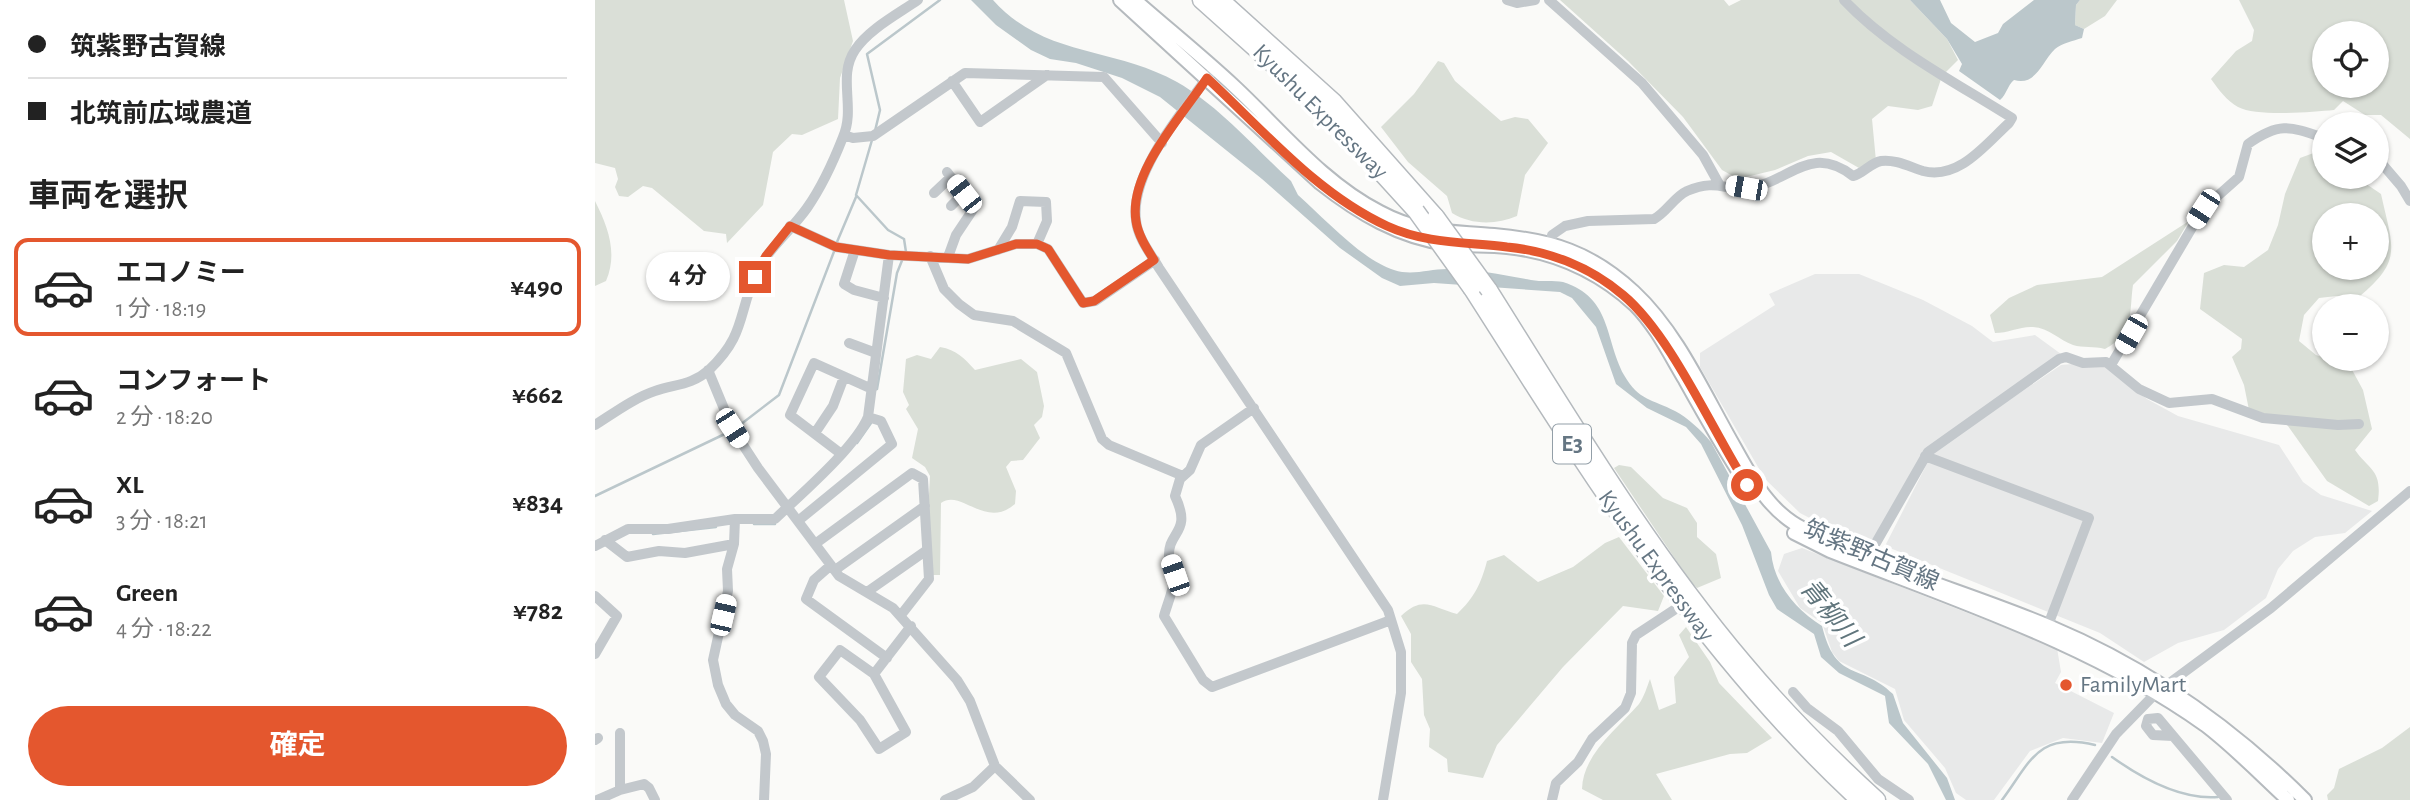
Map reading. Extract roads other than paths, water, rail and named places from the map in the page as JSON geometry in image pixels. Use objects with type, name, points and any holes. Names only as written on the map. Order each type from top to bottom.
[{"type":"highway","name":"Kyushu Expressway","points":[[1201,0],[1325,111],[1481,289]]},
{"type":"highway","name":"Kyushu Expressway","points":[[1220,0],[1334,102],[1436,217],[1606,497],[1678,599],[1698,616],[1783,707],[1877,800]]},
{"type":"highway","name":"Kyushu Expressway","points":[[1698,616],[1774,715],[1859,800]]},
{"type":"main road","name":"筑紫野古賀線","points":[[1120,0],[1211,73],[1327,175],[1381,213],[1443,233],[1492,234],[1551,243],[1593,258],[1653,310],[1755,482],[1777,510],[1803,529],[1866,561]]},
{"type":"main road","name":"筑紫野古賀線","points":[[1135,0],[1320,183],[1387,226],[1448,244],[1506,247],[1551,255],[1599,277],[1621,293],[1652,326],[1739,472],[1768,512],[1796,534],[2046,631],[2160,689],[2217,721],[2305,800]]},
{"type":"main road","name":"筑紫野古賀線","points":[[2160,689],[2288,800]]},
{"type":"street","points":[[595,425],[655,391],[683,386],[708,370],[742,326],[755,277],[766,256],[807,209],[844,135],[849,111],[846,78],[848,62],[857,46],[918,0]]},
{"type":"street","points":[[1507,0],[1517,3],[1535,0]]},
{"type":"street","points":[[1549,0],[1642,83],[1703,155],[1719,184]]},
{"type":"street","points":[[1551,243],[1552,235],[1565,226],[1622,218],[1654,219],[1685,192],[1719,184],[1746,188],[1819,162],[1835,164],[1853,176],[1880,161],[1895,162],[1935,174],[1952,171],[1971,158],[2009,123],[2012,118],[1900,47],[1864,21],[1844,0]]},
{"type":"street","points":[[844,135],[853,138],[873,136],[965,73],[1047,75],[1104,77],[1162,143]]},
{"type":"street","points":[[1211,73],[1142,176],[1135,198],[1136,223],[1154,260],[1373,584],[1391,620],[1401,652],[1401,693],[1384,800]]},
{"type":"street","points":[[952,81],[980,122],[1047,75]]},
{"type":"street","points":[[2111,365],[2203,209],[2238,177],[2248,144],[2277,127],[2312,134]]},
{"type":"street","points":[[2389,172],[2410,201]]},
{"type":"street","points":[[934,193],[949,175],[974,208],[956,235],[948,257]]},
{"type":"street","points":[[951,206],[964,194]]},
{"type":"street","points":[[998,250],[1012,227],[1020,201],[1047,202],[1047,221],[1037,244]]},
{"type":"street","points":[[790,226],[836,247],[889,255],[968,259],[1016,244],[1037,244],[1048,249],[1083,303],[1094,301],[1154,260]]},
{"type":"street","points":[[855,250],[844,284],[854,290],[884,298]]},
{"type":"street","points":[[599,541],[628,529],[668,528],[735,519],[775,519],[864,427],[868,417],[889,255]]},
{"type":"street","points":[[930,256],[944,289],[974,315],[1013,321],[1066,353],[1101,439],[1117,450],[1183,476]]},
{"type":"street","points":[[849,343],[877,354]]},
{"type":"street","points":[[1866,561],[1925,456],[2059,359],[2066,358],[2083,363],[2102,361],[2111,365],[2139,390],[2169,403],[2211,399],[2263,418],[2338,425],[2359,424]]},
{"type":"street","points":[[840,453],[790,415],[814,363],[872,389]]},
{"type":"street","points":[[708,370],[732,428],[814,544],[833,567],[901,615],[957,680],[970,701],[995,766],[1030,800]]},
{"type":"street","points":[[815,433],[833,406],[844,377]]},
{"type":"street","points":[[1254,408],[1201,445],[1175,496],[1182,511],[1182,528],[1172,542],[1169,558],[1175,575],[1164,616],[1203,680],[1212,687],[1391,620]]},
{"type":"street","points":[[798,521],[892,444],[881,421],[868,417]]},
{"type":"street","points":[[1925,456],[2088,518],[2046,631]]},
{"type":"street","points":[[814,544],[912,473],[923,479],[929,579],[901,615]]},
{"type":"street","points":[[2072,800],[2116,734],[2160,689],[2271,608],[2410,491]]},
{"type":"street","points":[[887,658],[806,599],[814,580],[925,506]]},
{"type":"street","points":[[735,519],[734,544],[727,569],[728,591],[713,660],[718,685],[726,704],[735,715],[758,731],[763,741],[766,764],[764,800]]},
{"type":"street","points":[[599,541],[627,557],[734,544]]},
{"type":"street","points":[[867,592],[927,550]]},
{"type":"street","points":[[595,596],[617,616],[595,654]]},
{"type":"street","points":[[1552,800],[1556,783],[1578,762],[1592,739],[1625,708],[1631,693],[1632,643],[1636,635],[1678,599]]},
{"type":"street","points":[[874,674],[911,626]]},
{"type":"street","points":[[840,650],[874,674],[906,732],[880,749],[860,720],[819,677],[840,650]]},
{"type":"street","points":[[1793,692],[1807,708],[1838,731],[1878,779],[1909,800]]},
{"type":"street","points":[[620,790],[621,733]]},
{"type":"street","points":[[2173,736],[2227,800]]},
{"type":"street","points":[[945,800],[973,787],[995,766]]},
{"type":"street","points":[[606,798],[620,790],[644,784],[655,800]]},
{"type":"waterway","points":[[875,131],[880,110],[867,54],[940,0]]},
{"type":"waterway","points":[[872,140],[856,195],[888,230],[904,239],[906,252]]},
{"type":"waterway","points":[[837,242],[856,197]]},
{"type":"waterway","points":[[736,428],[779,395],[835,249]]},
{"type":"waterway","points":[[877,389],[897,273],[903,258]]},
{"type":"waterway","points":[[857,443],[871,423]]},
{"type":"waterway","points":[[595,496],[731,431]]},
{"type":"waterway","points":[[754,524],[775,524]]},
{"type":"waterway","points":[[653,534],[716,527]]},
{"type":"waterway","points":[[2002,800],[2028,763],[2047,746],[2060,742],[2095,745]]},
{"type":"waterway","points":[[2112,757],[2162,786],[2190,795],[2218,797]]},
{"type":"place","name":"FamilyMart","points":[[2066,685]]},
{"type":"water label","name":"青柳川","points":[[1830,613]]}]
